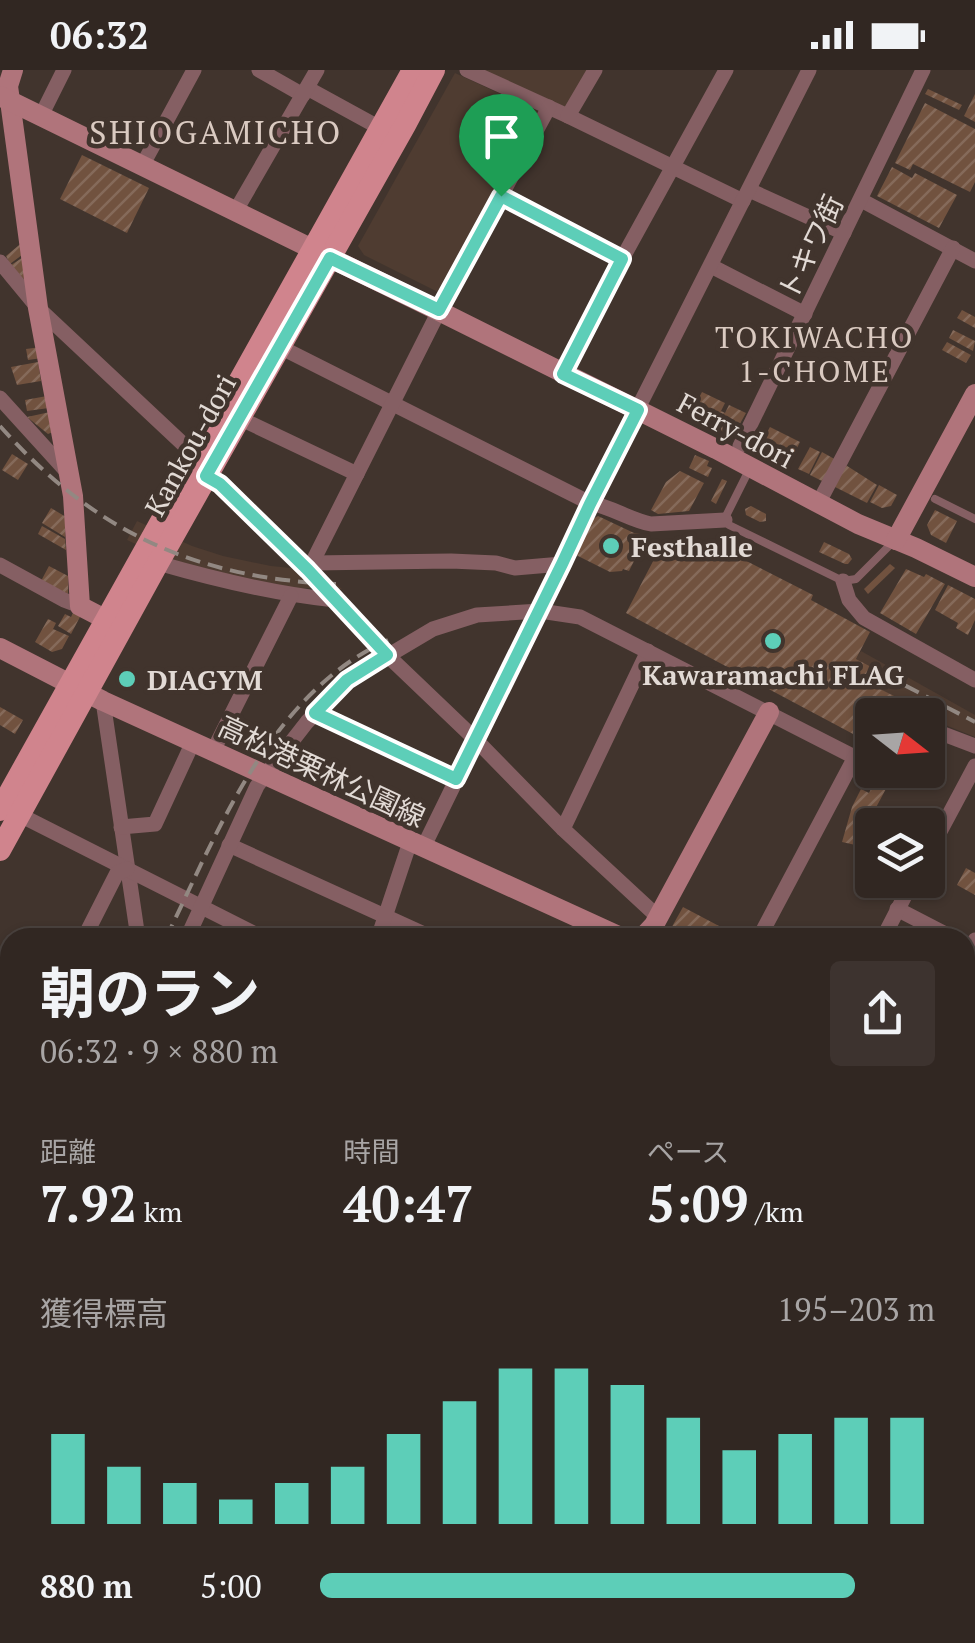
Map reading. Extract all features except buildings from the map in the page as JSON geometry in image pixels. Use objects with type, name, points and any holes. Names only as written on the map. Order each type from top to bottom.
[{"type":"main road","name":"Kankou-dori","points":[[0,850],[6,809],[86,693],[158,562],[202,466],[239,418],[280,347],[380,128],[413,70]]},
{"type":"main road","name":"Kankou-dori","points":[[86,693],[105,619],[202,466],[321,253],[406,126],[434,70]]},
{"type":"street","points":[[13,70],[6,98],[10,153],[70,476],[80,606]]},
{"type":"street","points":[[41,116],[64,70]]},
{"type":"street","points":[[142,166],[194,70]]},
{"type":"street","points":[[259,70],[380,128]]},
{"type":"street","points":[[235,212],[316,70]]},
{"type":"street","points":[[466,70],[672,168],[844,232]]},
{"type":"street","points":[[568,116],[595,70]]},
{"type":"street","points":[[563,374],[726,70]]},
{"type":"street","points":[[382,928],[416,845],[476,740],[809,70]]},
{"type":"street","name":"トキワ街","points":[[740,446],[923,70]]},
{"type":"street","name":"Ferry-dori","points":[[6,98],[439,310],[818,504],[975,577]]},
{"type":"street","points":[[310,566],[439,310],[549,108]]},
{"type":"street","points":[[501,196],[622,259]]},
{"type":"street","points":[[861,200],[975,260]]},
{"type":"street","points":[[818,504],[953,248]]},
{"type":"street","points":[[0,262],[38,308],[310,566],[335,600],[387,655],[658,917]]},
{"type":"street","points":[[711,266],[805,314]]},
{"type":"street","points":[[280,347],[590,504],[651,524],[726,520]]},
{"type":"street","points":[[896,540],[975,394]]},
{"type":"street","points":[[0,398],[70,476]]},
{"type":"street","points":[[239,418],[358,474]]},
{"type":"street","points":[[310,566],[451,561],[516,568],[562,564]]},
{"type":"street","points":[[158,562],[292,596],[335,600]]},
{"type":"street","points":[[0,565],[105,619]]},
{"type":"street","points":[[843,581],[849,600],[864,618],[975,680]]},
{"type":"street","points":[[120,827],[155,824],[292,596]]},
{"type":"street","points":[[192,928],[257,786],[315,713],[347,680],[433,629],[478,615],[540,611],[580,617],[855,758],[765,928]]},
{"type":"street","points":[[563,829],[648,651]]},
{"type":"street","name":"高松港栗林公園線","points":[[3,655],[601,928]]},
{"type":"street","points":[[86,693],[120,827],[136,928]]},
{"type":"street","points":[[650,928],[769,712]]},
{"type":"street","points":[[945,735],[975,746]]},
{"type":"street","points":[[945,822],[975,766]]},
{"type":"street","points":[[6,809],[243,928]]},
{"type":"street","points":[[229,845],[412,928]]},
{"type":"street","points":[[89,928],[117,873],[127,869]]},
{"type":"street","points":[[888,928],[904,898]]},
{"type":"street","points":[[898,909],[935,928]]},
{"type":"lane","points":[[750,468],[726,520],[729,525],[843,581],[856,579],[896,540]]},
{"type":"lane","points":[[935,499],[975,519]]},
{"type":"lane","points":[[315,713],[456,779]]},
{"type":"shaded area","points":[[484,70],[589,70],[567,108]]},
{"type":"shaded area","points":[[455,73],[538,111],[440,293],[364,255],[358,246]]},
{"type":"shaded area","points":[[137,521],[223,556],[321,571],[342,589],[294,588],[241,580],[161,556],[127,540]]},
{"type":"shaded area","points":[[861,651],[945,698],[892,698],[878,688],[885,674],[856,659]]},
{"type":"shaded area","points":[[945,698],[975,715],[975,737],[945,725]]},
{"type":"railway","points":[[0,426],[72,494],[110,521],[150,542],[238,572],[337,584]]},
{"type":"railway","points":[[171,928],[229,810],[280,729],[311,694],[347,664],[388,640]]},
{"type":"railway","points":[[885,675],[975,722]]},
{"type":"place","name":"Festhalle","points":[[611,546]]},
{"type":"place","name":"Kawaramachi FLAG","points":[[773,641]]},
{"type":"place","name":"DIAGYM","points":[[127,679]]},
{"type":"district","name":"SHIOGAMICHO","points":[[216,132]]},
{"type":"district","name":"TOKIWACHO 1-CHOME","points":[[815,354]]},
{"type":"route","points":[[501,196],[622,259],[563,374],[638,410],[456,779],[315,713],[347,680],[387,655],[308,570],[220,484],[206,476],[330,258],[439,310],[501,196]]}]
